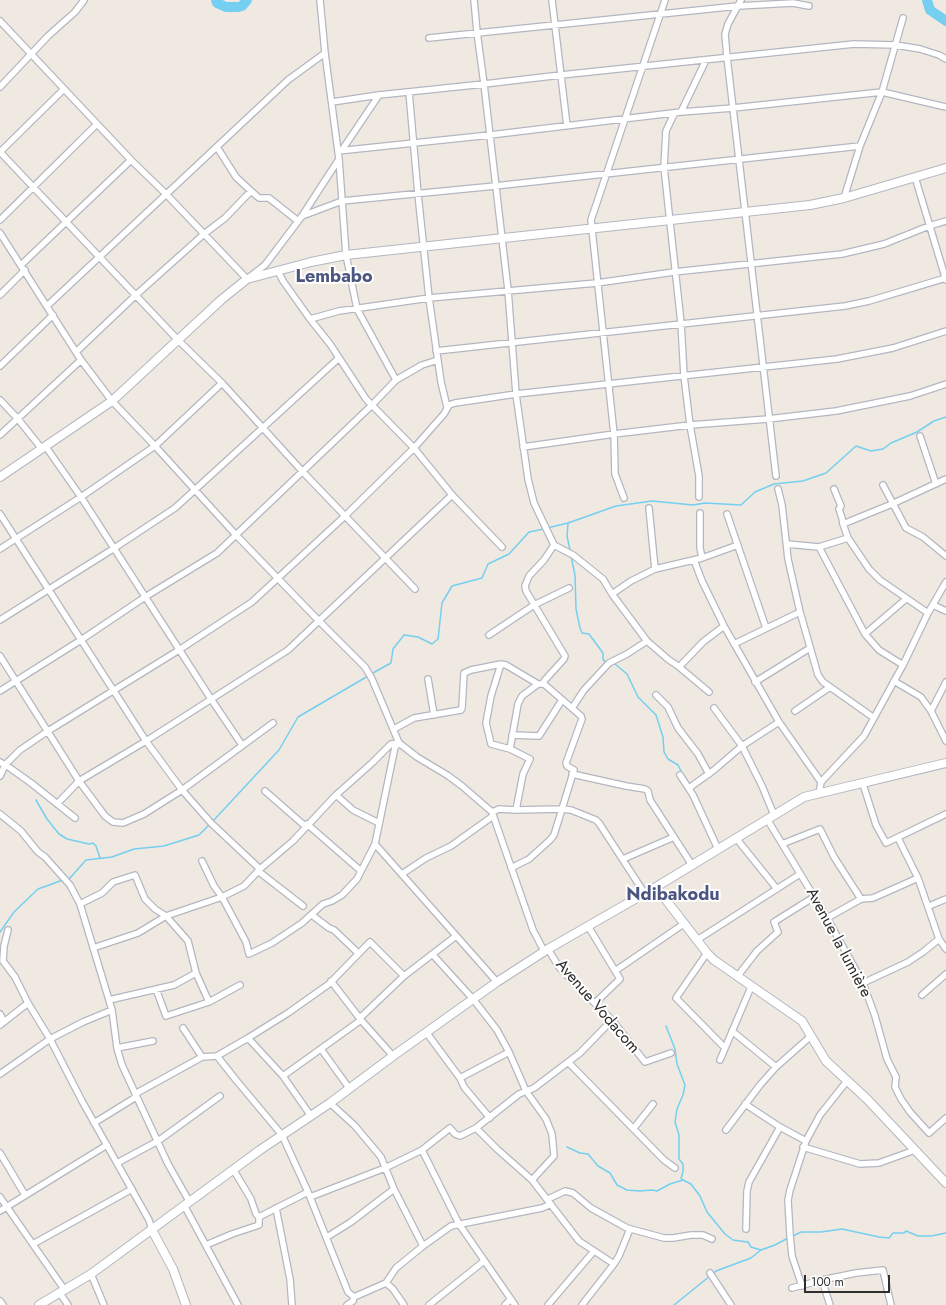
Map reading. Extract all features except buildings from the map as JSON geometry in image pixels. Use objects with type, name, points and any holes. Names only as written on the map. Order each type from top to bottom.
[{"type":"street","points":[[0,87],[48,36],[75,12],[84,0]]},
{"type":"street","points":[[320,0],[325,53],[340,151],[339,159],[346,255],[357,309],[396,380]]},
{"type":"street","points":[[474,0],[508,290],[516,394],[528,479],[534,504],[554,545],[573,555],[589,566],[603,579],[612,594],[647,641],[668,660],[678,666],[709,692]]},
{"type":"street","points":[[552,0],[566,126]]},
{"type":"street","points":[[624,498],[615,474],[614,434],[591,220],[665,0]]},
{"type":"street","points":[[741,0],[728,24],[725,34],[726,57],[776,476]]},
{"type":"street","points":[[429,38],[738,6],[793,2],[809,6]]},
{"type":"street","points":[[844,198],[860,146],[882,92],[903,18]]},
{"type":"street","points":[[0,20],[131,160],[166,194],[247,279]]},
{"type":"street","points":[[332,102],[379,94],[854,44],[896,45],[920,48],[946,59]]},
{"type":"street","points":[[47,306],[288,80],[325,53]]},
{"type":"street","points":[[681,112],[706,60]]},
{"type":"street","points":[[64,89],[0,152],[178,340],[222,383],[302,471],[415,589]]},
{"type":"street","points":[[0,776],[2,764],[20,750],[179,650],[252,602],[346,516],[414,448],[444,414],[447,407],[441,382],[429,298],[409,92]]},
{"type":"street","points":[[340,151],[413,144],[681,112],[882,92],[946,107]]},
{"type":"street","points":[[340,151],[379,94]]},
{"type":"street","points":[[674,114],[666,131],[664,167],[674,272],[681,323],[684,376],[690,425],[699,476],[699,497]]},
{"type":"street","points":[[0,220],[98,124]]},
{"type":"street","points":[[300,218],[342,201],[495,186],[860,146]]},
{"type":"street","points":[[217,147],[236,176],[259,198],[269,198],[300,218]]},
{"type":"street","points":[[0,477],[112,401],[221,300],[265,265],[300,218],[339,159]]},
{"type":"street","points":[[21,265],[131,160]]},
{"type":"street","points":[[247,279],[311,262],[346,255],[810,205],[844,198],[946,168]]},
{"type":"street","points":[[436,351],[845,306],[869,301],[946,279],[915,178]]},
{"type":"street","points":[[77,351],[136,295],[204,234],[225,218],[251,191]]},
{"type":"street","points":[[310,319],[339,311],[429,298],[597,283],[674,272],[752,265],[842,254],[884,244],[929,226],[946,221]]},
{"type":"street","points":[[0,233],[77,351],[81,360],[112,401],[236,535],[318,621],[365,667],[399,743],[417,757],[462,786],[492,814]]},
{"type":"street","points":[[0,295],[25,270]]},
{"type":"street","points":[[278,271],[283,281],[330,344],[371,406],[414,448],[452,495],[502,547]]},
{"type":"street","points":[[0,366],[53,315]]},
{"type":"street","points":[[447,407],[455,403],[516,394],[837,359],[893,348],[946,331]]},
{"type":"street","points":[[0,620],[175,508],[339,358]]},
{"type":"street","points":[[0,435],[81,360]]},
{"type":"street","points":[[0,691],[216,553],[371,406],[396,380],[422,365],[438,360]]},
{"type":"street","points":[[0,549],[81,497],[155,446],[222,383]]},
{"type":"street","points":[[523,447],[690,425],[768,419],[836,410],[902,398],[946,384]]},
{"type":"street","points":[[0,400],[44,448],[81,497],[113,549],[242,745]]},
{"type":"street","points":[[920,436],[936,484]]},
{"type":"street","points":[[843,524],[892,504],[946,479]]},
{"type":"street","points":[[883,485],[906,528],[923,537],[946,556]]},
{"type":"street","points":[[778,489],[782,505],[788,558],[800,612],[818,675],[823,682],[874,718]]},
{"type":"street","points":[[834,489],[841,506],[839,509],[848,538],[868,569],[880,580],[928,613]]},
{"type":"street","points":[[57,804],[80,781],[146,742],[288,650],[452,495]]},
{"type":"street","points":[[649,508],[655,569]]},
{"type":"street","points":[[700,513],[700,548],[702,558]]},
{"type":"street","points":[[0,514],[146,742],[182,790],[211,823],[259,870],[303,906]]},
{"type":"street","points":[[727,514],[766,628]]},
{"type":"street","points":[[787,544],[819,546],[848,538]]},
{"type":"street","points":[[510,749],[518,704],[522,696],[541,684],[565,656],[526,592],[525,586],[529,576],[544,560],[554,545]]},
{"type":"street","points":[[612,594],[631,581],[655,569],[702,558],[738,545]]},
{"type":"street","points":[[819,546],[865,634],[879,650],[903,665]]},
{"type":"street","points":[[694,560],[702,581],[734,644],[779,722],[821,782]]},
{"type":"street","points":[[819,794],[821,782],[864,736],[903,665],[928,613],[946,582]]},
{"type":"street","points":[[489,635],[534,605],[569,588]]},
{"type":"street","points":[[865,634],[906,599]]},
{"type":"street","points":[[933,605],[946,611]]},
{"type":"street","points":[[734,644],[800,612]]},
{"type":"street","points":[[678,666],[681,665],[702,642],[724,626]]},
{"type":"street","points":[[572,708],[584,690],[609,663],[627,654],[647,641]]},
{"type":"street","points":[[756,682],[810,648]]},
{"type":"street","points":[[0,656],[80,781],[105,816],[113,822],[124,823],[134,819],[182,790],[242,745],[273,724]]},
{"type":"street","points":[[394,730],[414,718],[460,710],[462,708],[464,673],[471,670],[501,664],[506,665],[541,684],[581,716],[582,719],[566,763],[567,766],[574,770],[554,835],[529,859],[511,868]]},
{"type":"street","points":[[501,664],[491,696],[486,723],[491,744],[510,749],[530,759],[523,774],[516,810]]},
{"type":"street","points":[[428,679],[434,715]]},
{"type":"street","points":[[894,681],[921,697],[931,711],[946,741]]},
{"type":"street","points":[[931,711],[946,682]]},
{"type":"street","points":[[795,711],[830,687]]},
{"type":"street","points":[[939,695],[946,698]]},
{"type":"street","points":[[656,696],[668,707],[678,728],[698,754],[709,774]]},
{"type":"street","points":[[512,736],[539,736],[562,700]]},
{"type":"street","name":"Avenue la lumière","points":[[714,708],[742,746],[762,786],[771,817],[782,844],[828,918],[862,983],[875,1016],[887,1059],[896,1077],[895,1087],[901,1099],[910,1112],[929,1133],[946,1118]]},
{"type":"street","points":[[688,788],[709,774],[742,746],[779,722]]},
{"type":"street","points":[[93,948],[138,933],[166,916],[222,897],[244,886],[259,870],[293,841],[306,825],[336,795],[391,744],[399,743]]},
{"type":"street","points":[[202,861],[214,886],[222,897],[246,942],[249,954],[272,942],[302,923],[323,904],[342,895],[357,879],[374,844],[395,747],[399,743]]},
{"type":"street","points":[[39,1305],[61,1290],[91,1274],[233,1169],[330,1103],[497,982],[546,950],[645,894],[804,797],[946,763]]},
{"type":"street","points":[[2,764],[31,783],[75,818]]},
{"type":"street","points":[[572,774],[645,789],[648,791],[650,800],[692,865]]},
{"type":"street","points":[[680,775],[693,795],[718,849]]},
{"type":"street","points":[[863,784],[876,825],[886,844],[946,814]]},
{"type":"street","points":[[265,791],[361,870]]},
{"type":"street","points":[[336,795],[353,810],[379,823]]},
{"type":"street","points":[[402,874],[426,858],[451,846],[499,808],[516,810],[561,809],[571,810],[599,823],[645,894]]},
{"type":"street","points":[[0,814],[21,831],[38,852],[45,857],[70,885],[80,904],[112,1010],[122,1065],[206,1244],[238,1305]]},
{"type":"street","name":"Avenue Vodacom","points":[[492,814],[533,930],[546,950],[559,967],[612,1020],[645,1062],[671,1053]]},
{"type":"street","points":[[782,844],[820,829],[834,857],[861,899]]},
{"type":"street","points":[[623,859],[674,837]]},
{"type":"street","points":[[736,838],[777,889]]},
{"type":"street","points":[[898,838],[918,878],[929,906],[939,939],[946,949]]},
{"type":"street","points":[[374,844],[497,982]]},
{"type":"street","points":[[697,940],[800,874]]},
{"type":"street","points":[[80,904],[102,893],[112,882],[135,875],[145,899],[154,909],[166,916],[188,941],[196,973],[209,1002]]},
{"type":"street","points":[[828,918],[861,899],[873,898],[918,878]]},
{"type":"street","points":[[656,887],[714,960],[802,1021],[826,1061],[867,1099],[946,1183]]},
{"type":"street","points":[[737,977],[757,951],[778,932],[774,922],[814,897]]},
{"type":"street","points":[[929,906],[946,899]]},
{"type":"street","points":[[312,915],[334,930],[358,953]]},
{"type":"street","points":[[615,971],[684,923]]},
{"type":"street","points":[[588,926],[620,979],[595,1003]]},
{"type":"street","points":[[8,930],[4,946],[3,961],[15,977],[28,1003],[50,1039],[94,1123],[149,1220],[152,1230],[173,1269],[186,1305]]},
{"type":"street","points":[[283,1076],[360,1019],[404,976],[456,936]]},
{"type":"street","points":[[862,983],[908,962],[939,939]]},
{"type":"street","points":[[94,1123],[202,1057],[218,1056],[288,1013],[329,984],[370,942],[404,976]]},
{"type":"street","points":[[707,953],[676,998],[725,1048]]},
{"type":"street","points":[[433,955],[473,999],[497,1030],[509,1052],[526,1091],[546,1119],[552,1134],[554,1156],[532,1180]]},
{"type":"street","points":[[109,1000],[174,985],[196,973]]},
{"type":"street","points":[[922,995],[946,974]]},
{"type":"street","points":[[331,981],[360,1019],[393,1056]]},
{"type":"street","points":[[156,989],[166,1016],[209,1002],[240,985]]},
{"type":"street","points":[[720,1060],[751,987]]},
{"type":"street","points":[[0,1014],[2,1024],[28,1003]]},
{"type":"street","points":[[0,1074],[50,1039],[83,1022],[112,1010]]},
{"type":"street","points":[[259,1217],[276,1208],[309,1195],[385,1168],[422,1150],[450,1128],[455,1134],[460,1136],[476,1128],[519,1094],[534,1088],[568,1062],[612,1020]]},
{"type":"street","points":[[183,1028],[202,1057]]},
{"type":"street","points":[[732,1030],[776,1067]]},
{"type":"street","points":[[426,1032],[460,1078],[464,1087],[490,1118]]},
{"type":"street","points":[[726,1130],[760,1084],[776,1067],[811,1036]]},
{"type":"street","points":[[248,1038],[283,1076],[311,1116]]},
{"type":"street","points":[[118,1048],[153,1041]]},
{"type":"street","points":[[321,1049],[350,1088]]},
{"type":"street","points":[[460,1078],[509,1052]]},
{"type":"street","points":[[218,1056],[282,1135],[327,1237],[348,1292],[354,1297]]},
{"type":"street","points":[[568,1062],[664,1160],[675,1168]]},
{"type":"street","points":[[802,1286],[792,1256],[788,1200],[790,1190],[806,1141],[820,1115],[846,1081]]},
{"type":"street","points":[[117,1163],[158,1141],[220,1096]]},
{"type":"street","points":[[330,1103],[359,1131],[381,1157],[394,1189],[423,1246]]},
{"type":"street","points":[[634,1128],[654,1104]]},
{"type":"street","points":[[745,1104],[780,1128],[806,1141]]},
{"type":"street","points":[[476,1128],[532,1180],[580,1241],[614,1264]]},
{"type":"street","points":[[746,1229],[747,1191],[749,1182],[780,1128]]},
{"type":"street","points":[[0,1211],[107,1145]]},
{"type":"street","points":[[803,1147],[860,1164],[879,1162],[915,1150]]},
{"type":"street","points":[[422,1150],[459,1224],[515,1305]]},
{"type":"street","points":[[0,1154],[25,1195]]},
{"type":"street","points":[[206,1244],[259,1226],[259,1217],[256,1214],[251,1199],[233,1169]]},
{"type":"street","points":[[33,1244],[132,1189]]},
{"type":"street","points":[[327,1237],[351,1222],[394,1189]]},
{"type":"street","points":[[347,1305],[353,1301],[354,1297],[386,1284],[396,1268],[451,1226],[542,1208],[565,1191],[573,1193],[591,1208],[630,1229],[664,1238],[691,1235],[703,1236],[712,1239]]},
{"type":"street","points":[[0,1197],[33,1244],[61,1290],[68,1305]]},
{"type":"street","points":[[276,1208],[290,1279],[292,1305]]},
{"type":"street","points":[[582,1305],[614,1264],[619,1256],[630,1229]]},
{"type":"street","points":[[548,1305],[594,1251]]},
{"type":"street","points":[[429,1305],[484,1261]]},
{"type":"street","points":[[792,1288],[856,1273],[883,1270],[891,1305]]},
{"type":"street","points":[[91,1274],[104,1305]]},
{"type":"street","points":[[711,1275],[730,1305]]},
{"type":"street","points":[[822,1280],[830,1305]]},
{"type":"street","points":[[386,1284],[393,1289],[404,1305]]},
{"type":"street","points":[[505,1305],[511,1299]]},
{"type":"street","points":[[0,1301],[3,1305]]},
{"type":"waterway","points":[[216,0],[217,3],[226,7],[242,6],[247,0]]},
{"type":"waterway","points":[[927,0],[930,10],[946,21]]},
{"type":"waterway","points":[[547,528],[568,523],[616,506],[652,501],[693,505],[705,503],[741,505],[755,492],[774,484],[803,481],[826,473],[856,446],[871,451],[883,449],[891,443],[917,432],[934,421],[946,417]]},
{"type":"waterway","points":[[568,523],[567,536],[570,550]]},
{"type":"waterway","points":[[371,674],[391,663],[393,649],[404,635],[418,637],[432,644],[438,639],[442,603],[452,586],[482,578],[488,564],[509,554],[529,532],[544,529]]},
{"type":"waterway","points":[[571,556],[575,575],[576,609],[580,628],[582,633],[589,634],[603,653],[603,659],[606,662]]},
{"type":"waterway","points":[[612,664],[615,664],[627,674],[638,697],[656,715],[663,737],[664,752],[668,759],[678,765],[684,777]]},
{"type":"waterway","points":[[213,821],[279,750],[298,717],[368,676]]},
{"type":"waterway","points":[[36,800],[47,819],[59,834],[67,839],[89,844],[93,843],[96,846],[100,858]]},
{"type":"waterway","points":[[67,879],[70,878],[86,860],[112,857],[134,849],[164,846],[199,835],[210,824]]},
{"type":"waterway","points":[[0,932],[14,912],[38,889],[63,880]]},
{"type":"waterway","points":[[666,1026],[675,1049],[677,1064],[685,1085],[683,1095],[677,1109],[675,1122],[679,1135],[679,1159],[683,1164],[681,1178],[683,1180]]},
{"type":"waterway","points":[[567,1147],[580,1153],[588,1154],[598,1166],[610,1173],[617,1185],[627,1190],[657,1191],[670,1184],[683,1180],[691,1184],[700,1196],[707,1212],[725,1234],[733,1240],[748,1242],[751,1247],[761,1250]]},
{"type":"waterway","points":[[791,1237],[801,1232],[821,1232],[842,1229],[889,1238],[893,1233],[904,1233],[906,1231],[918,1236],[931,1236],[946,1233]]},
{"type":"waterway","points":[[713,1274],[716,1271],[751,1258],[761,1250],[788,1238]]},
{"type":"waterway","points":[[674,1305],[710,1276]]},
{"type":"district","name":"Lembabo","points":[[334,278]]},
{"type":"district","name":"Ndibakodu","points":[[673,896]]}]
